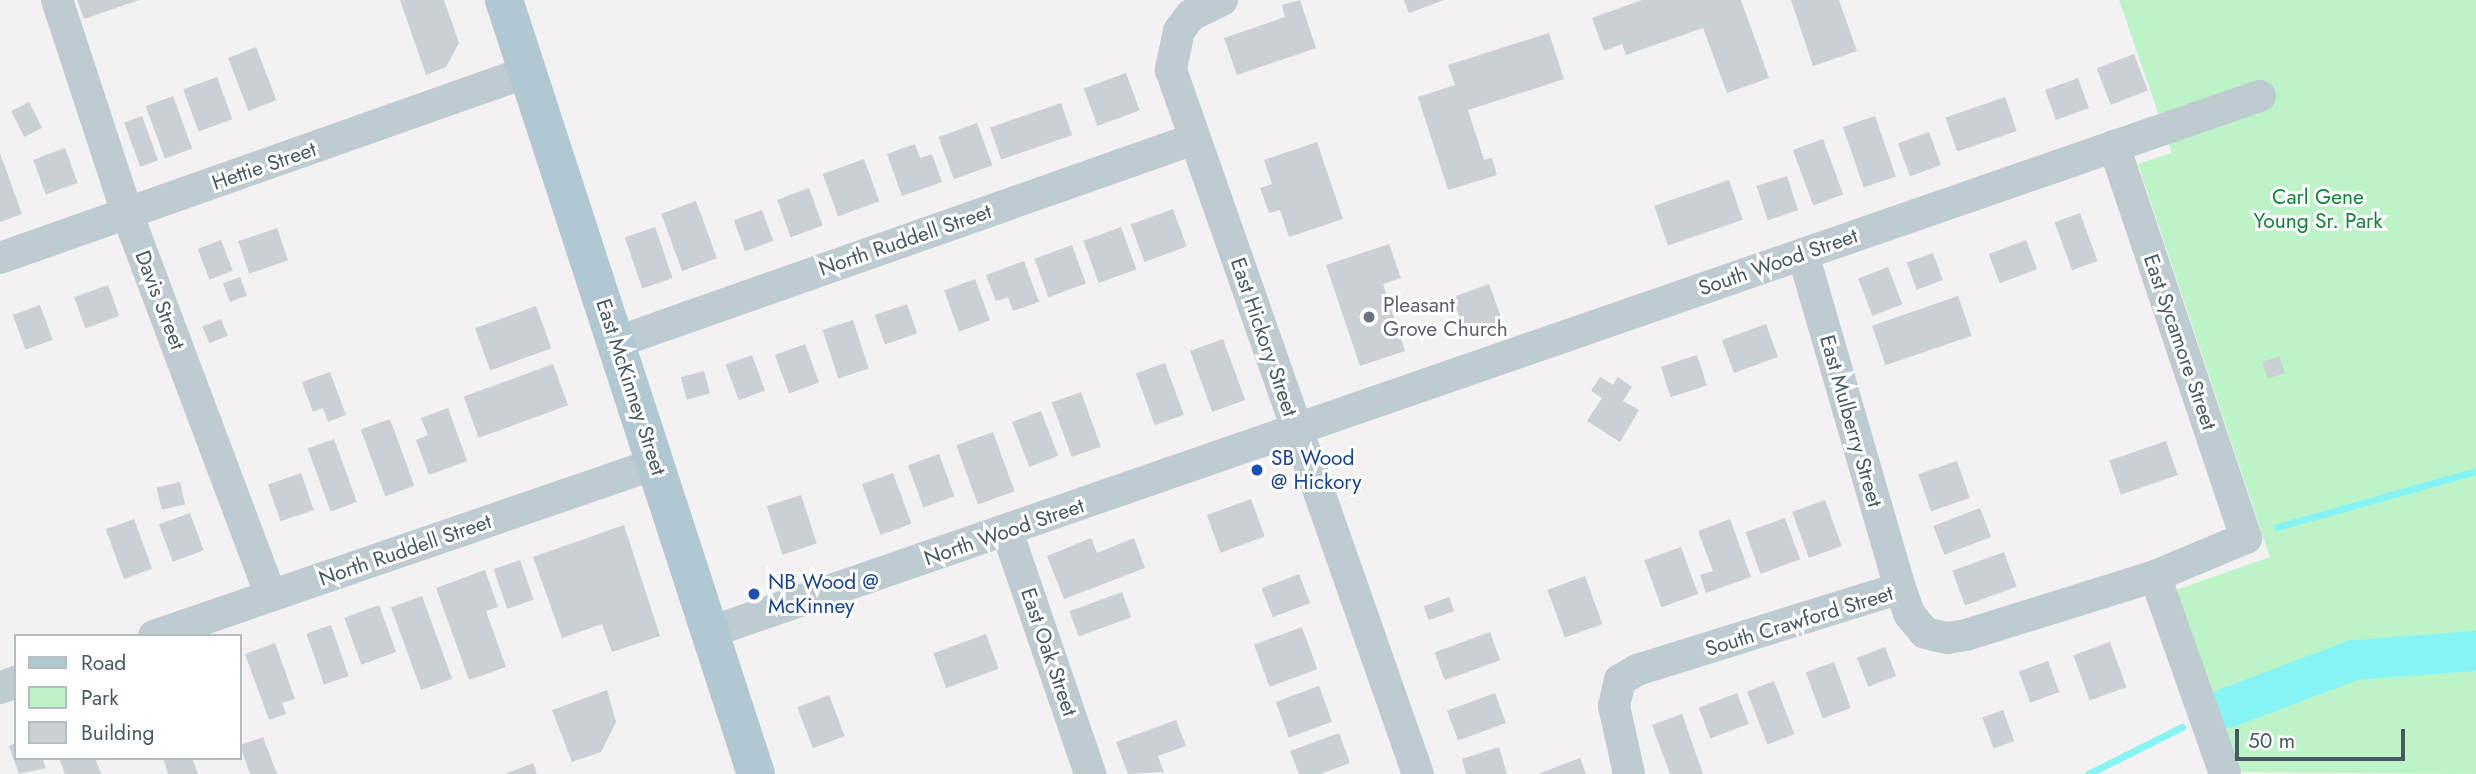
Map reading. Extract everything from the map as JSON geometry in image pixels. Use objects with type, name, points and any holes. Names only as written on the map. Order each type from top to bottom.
[{"type":"main road","name":"East McKinney Street","points":[[504,0],[756,774]]},
{"type":"street","name":"Davis Street","points":[[57,0],[127,212],[271,596]]},
{"type":"street","name":"East Hickory Street","points":[[1222,0],[1191,15],[1171,49],[1171,70],[1418,774]]},
{"type":"street","name":"Hettie Street","points":[[0,258],[527,72]]},
{"type":"street","name":"South Wood Street","points":[[1296,429],[2260,96]]},
{"type":"street","name":"North Ruddell Street","points":[[617,342],[1194,139]]},
{"type":"street","name":"East Sycamore Street","points":[[2114,146],[2246,538]]},
{"type":"street","name":"East Mulberry Street","points":[[1803,254],[1900,588]]},
{"type":"street","name":"North Wood Street","points":[[710,632],[1296,429]]},
{"type":"street","name":"North Ruddell Street","points":[[160,634],[655,464]]},
{"type":"street","name":"East Oak Street","points":[[1007,531],[1090,774]]},
{"type":"street","name":"South Crawford Street","points":[[1629,774],[1614,706],[1620,680],[1637,670],[1900,588],[1910,615],[1924,633],[1947,638],[2155,576],[2246,538]]},
{"type":"street","points":[[2155,576],[2225,774]]},
{"type":"green space","name":"Carl Gene Young Sr. Park","points":[[2119,0],[2476,0],[2476,774],[2239,772],[2176,590],[2270,557],[2138,164],[2172,153]]},
{"type":"building","points":[[77,0],[139,0],[84,19]]},
{"type":"building","points":[[400,0],[444,0],[459,43],[446,67],[426,75]]},
{"type":"building","points":[[1300,0],[1316,48],[1237,75],[1224,38],[1285,17],[1282,5]]},
{"type":"building","points":[[1404,0],[1444,0],[1409,13]]},
{"type":"building","points":[[1642,0],[1741,0],[1769,78],[1727,93],[1703,28],[1626,55],[1622,44],[1604,51],[1592,18]]},
{"type":"building","points":[[1791,0],[1839,0],[1857,51],[1813,66]]},
{"type":"building","points":[[1549,33],[1564,79],[1468,110],[1484,160],[1492,158],[1497,175],[1448,190],[1418,97],[1455,85],[1448,65]]},
{"type":"building","points":[[256,47],[276,100],[248,111],[228,58]]},
{"type":"building","points":[[2134,54],[2148,90],[2111,105],[2097,68]]},
{"type":"building","points":[[1126,73],[1140,111],[1097,126],[1084,88]]},
{"type":"building","points":[[217,77],[232,119],[199,132],[183,89]]},
{"type":"building","points":[[2078,78],[2089,108],[2056,120],[2045,90]]},
{"type":"building","points":[[173,96],[192,149],[165,159],[146,106]]},
{"type":"building","points":[[2005,97],[2017,131],[1957,152],[1945,118]]},
{"type":"building","points":[[29,102],[42,128],[24,137],[11,111]]},
{"type":"building","points":[[1061,103],[1072,135],[1001,160],[990,127]]},
{"type":"building","points":[[142,116],[158,160],[140,167],[124,122]]},
{"type":"building","points":[[1875,116],[1896,177],[1864,188],[1843,127]]},
{"type":"building","points":[[977,123],[992,165],[954,179],[938,137]]},
{"type":"building","points":[[1929,132],[1941,165],[1910,176],[1898,143]]},
{"type":"building","points":[[1823,139],[1843,194],[1813,205],[1793,150]]},
{"type":"building","points":[[1317,142],[1343,219],[1289,237],[1280,210],[1269,213],[1260,188],[1272,184],[1264,160]]},
{"type":"building","points":[[915,144],[920,158],[932,154],[942,182],[902,196],[887,154]]},
{"type":"building","points":[[65,148],[78,183],[46,194],[33,160]]},
{"type":"building","points":[[0,153],[22,214],[0,222]]},
{"type":"building","points":[[864,159],[879,201],[838,216],[823,174]]},
{"type":"building","points":[[1787,176],[1798,210],[1768,220],[1757,186]]},
{"type":"building","points":[[1729,180],[1743,220],[1668,245],[1654,206]]},
{"type":"building","points":[[809,188],[823,226],[791,237],[777,200]]},
{"type":"building","points":[[696,201],[717,258],[682,271],[661,214]]},
{"type":"building","points":[[1173,209],[1187,247],[1144,262],[1131,224]]},
{"type":"building","points":[[762,210],[773,241],[745,251],[734,220]]},
{"type":"building","points":[[2080,213],[2097,261],[2072,270],[2055,222]]},
{"type":"building","points":[[655,227],[673,278],[642,288],[625,237]]},
{"type":"building","points":[[1121,227],[1136,269],[1099,283],[1083,241]]},
{"type":"building","points":[[277,228],[288,260],[249,273],[238,241]]},
{"type":"building","points":[[221,240],[233,271],[209,280],[198,249]]},
{"type":"building","points":[[2026,240],[2037,269],[2000,283],[1989,254]]},
{"type":"building","name":"Pleasant Grove Church","points":[[1389,244],[1401,278],[1383,284],[1405,351],[1360,366],[1326,265]]},
{"type":"building","points":[[1072,245],[1086,284],[1048,297],[1034,259]]},
{"type":"building","points":[[1933,253],[1943,280],[1917,290],[1907,263]]},
{"type":"building","points":[[1024,261],[1039,302],[1013,311],[1008,297],[996,301],[986,275]]},
{"type":"building","points":[[1888,267],[1902,304],[1872,316],[1858,278]]},
{"type":"building","points":[[240,277],[247,296],[230,302],[223,283]]},
{"type":"building","points":[[975,279],[990,320],[959,332],[944,290]]},
{"type":"building","points":[[1489,284],[1503,323],[1466,336],[1452,297]]},
{"type":"building","points":[[108,285],[119,316],[85,328],[74,297]]},
{"type":"building","points":[[1958,296],[1972,336],[1886,365],[1872,326]]},
{"type":"building","points":[[907,304],[917,333],[885,344],[875,315]]},
{"type":"building","points":[[40,305],[53,340],[25,350],[13,315]]},
{"type":"building","points":[[536,306],[551,348],[490,371],[475,328]]},
{"type":"building","points":[[221,319],[228,336],[209,343],[202,326]]},
{"type":"building","points":[[853,320],[869,369],[838,378],[823,330]]},
{"type":"building","points":[[1766,324],[1778,357],[1734,373],[1722,340]]},
{"type":"building","points":[[1223,339],[1245,400],[1212,412],[1190,351]]},
{"type":"building","points":[[805,344],[819,383],[789,393],[775,355]]},
{"type":"building","points":[[752,355],[765,391],[739,400],[726,365]]},
{"type":"building","points":[[1697,355],[1707,385],[1671,397],[1661,367]]},
{"type":"building","points":[[2279,356],[2285,373],[2268,379],[2262,362]]},
{"type":"building","points":[[1165,363],[1184,415],[1155,425],[1136,374]]},
{"type":"building","points":[[553,364],[568,405],[479,438],[464,396]]},
{"type":"building","points":[[704,371],[710,393],[687,399],[681,377]]},
{"type":"building","points":[[330,372],[346,415],[328,422],[323,408],[313,412],[302,382]]},
{"type":"building","points":[[1600,377],[1613,385],[1618,377],[1632,387],[1623,401],[1639,410],[1620,442],[1587,421],[1602,398],[1591,391]]},
{"type":"building","points":[[1081,392],[1101,447],[1072,457],[1052,403]]},
{"type":"building","points":[[448,408],[467,461],[429,475],[416,440],[428,435],[421,418]]},
{"type":"building","points":[[1041,411],[1058,456],[1029,467],[1012,422]]},
{"type":"building","points":[[390,419],[414,486],[385,496],[361,430]]},
{"type":"building","points":[[993,432],[1015,491],[978,505],[956,445]]},
{"type":"building","points":[[334,439],[357,502],[331,512],[308,449]]},
{"type":"building","points":[[2166,441],[2178,475],[2121,495],[2109,461]]},
{"type":"building","points":[[939,454],[954,496],[923,508],[908,465]]},
{"type":"building","points":[[1957,461],[1970,498],[1931,511],[1918,474]]},
{"type":"building","points":[[301,473],[314,510],[281,521],[268,484]]},
{"type":"building","points":[[893,473],[911,524],[880,535],[862,484]]},
{"type":"building","points":[[180,482],[185,504],[162,510],[157,487]]},
{"type":"building","points":[[801,495],[817,544],[783,555],[767,506]]},
{"type":"building","points":[[1251,499],[1265,537],[1221,553],[1207,515]]},
{"type":"building","points":[[1825,500],[1842,546],[1809,558],[1792,512]]},
{"type":"building","points":[[1980,508],[1991,537],[1944,555],[1933,526]]},
{"type":"building","points":[[190,513],[204,551],[173,562],[159,524]]},
{"type":"building","points":[[1785,518],[1800,559],[1761,574],[1746,532]]},
{"type":"building","points":[[134,519],[152,569],[124,579],[106,529]]},
{"type":"building","points":[[1730,519],[1751,577],[1706,593],[1700,575],[1713,571],[1698,531]]},
{"type":"building","points":[[624,525],[660,636],[612,652],[602,624],[562,638],[533,557]]},
{"type":"building","points":[[1091,538],[1097,553],[1134,538],[1145,568],[1064,599],[1047,556]]},
{"type":"building","points":[[1681,547],[1698,594],[1661,607],[1644,560]]},
{"type":"building","points":[[2004,552],[2017,587],[1965,606],[1952,571]]},
{"type":"building","points":[[520,560],[534,600],[507,609],[494,569]]},
{"type":"building","points":[[485,570],[498,607],[486,611],[506,667],[469,680],[436,588]]},
{"type":"building","points":[[1299,574],[1310,603],[1273,617],[1262,588]]},
{"type":"building","points":[[1585,576],[1602,624],[1565,638],[1547,590]]},
{"type":"building","points":[[1122,592],[1131,617],[1079,637],[1069,611]]},
{"type":"building","points":[[422,596],[452,679],[421,690],[391,607]]},
{"type":"building","points":[[1449,597],[1454,611],[1429,620],[1424,606]]},
{"type":"building","points":[[379,605],[396,652],[361,665],[344,618]]},
{"type":"building","points":[[331,625],[349,676],[324,685],[306,633]]},
{"type":"building","points":[[1302,627],[1317,669],[1269,687],[1254,644]]},
{"type":"building","points":[[1490,632],[1500,660],[1445,680],[1435,652]]},
{"type":"building","points":[[986,634],[999,669],[946,688],[933,653]]},
{"type":"building","points":[[2110,642],[2126,687],[2090,700],[2073,655]]},
{"type":"building","points":[[275,643],[295,699],[282,703],[286,714],[269,720],[245,654]]},
{"type":"building","points":[[1885,647],[1896,676],[1868,687],[1857,658]]},
{"type":"building","points":[[2048,661],[2059,692],[2030,703],[2019,672]]},
{"type":"building","points":[[1834,662],[1851,708],[1823,718],[1806,672]]},
{"type":"building","points":[[1774,681],[1794,734],[1767,745],[1747,691]]},
{"type":"building","points":[[1319,686],[1332,722],[1289,737],[1276,702]]},
{"type":"building","points":[[607,690],[616,722],[601,752],[572,762],[552,710]]},
{"type":"building","points":[[1495,693],[1506,723],[1458,741],[1447,710]]},
{"type":"building","points":[[1737,693],[1749,724],[1711,739],[1699,708]]},
{"type":"building","points":[[829,695],[845,736],[813,748],[797,707]]},
{"type":"building","points":[[2003,710],[2014,741],[1994,749],[1982,718]]},
{"type":"building","points":[[1682,714],[1703,774],[1670,774],[1652,725]]},
{"type":"building","points":[[1176,720],[1186,746],[1158,756],[1164,772],[1128,774],[1116,742]]},
{"type":"building","points":[[1339,733],[1350,763],[1320,774],[1299,774],[1290,751]]},
{"type":"building","points":[[263,737],[277,774],[250,774],[242,744]]},
{"type":"building","points":[[14,744],[14,760],[9,746]]},
{"type":"building","points":[[1499,747],[1507,774],[1466,774],[1462,759]]},
{"type":"building","points":[[1580,758],[1586,774],[1538,774]]},
{"type":"building","points":[[14,760],[43,760],[46,768],[19,774]]},
{"type":"building","points":[[60,760],[96,760],[101,774],[65,774]]},
{"type":"building","points":[[164,760],[193,760],[198,774],[168,774]]},
{"type":"building","points":[[533,763],[537,774],[505,774]]},
{"type":"waterway","points":[[2277,527],[2476,471]]},
{"type":"waterway","points":[[2227,708],[2354,660],[2476,651]]},
{"type":"waterway","points":[[2088,774],[2182,727]]},
{"type":"place","name":"Pleasant Grove Church","points":[[1369,317]]},
{"type":"place","name":"SB Wood @ Hickory","points":[[1257,470]]},
{"type":"place","name":"NB Wood @ McKinney","points":[[754,594]]}]
